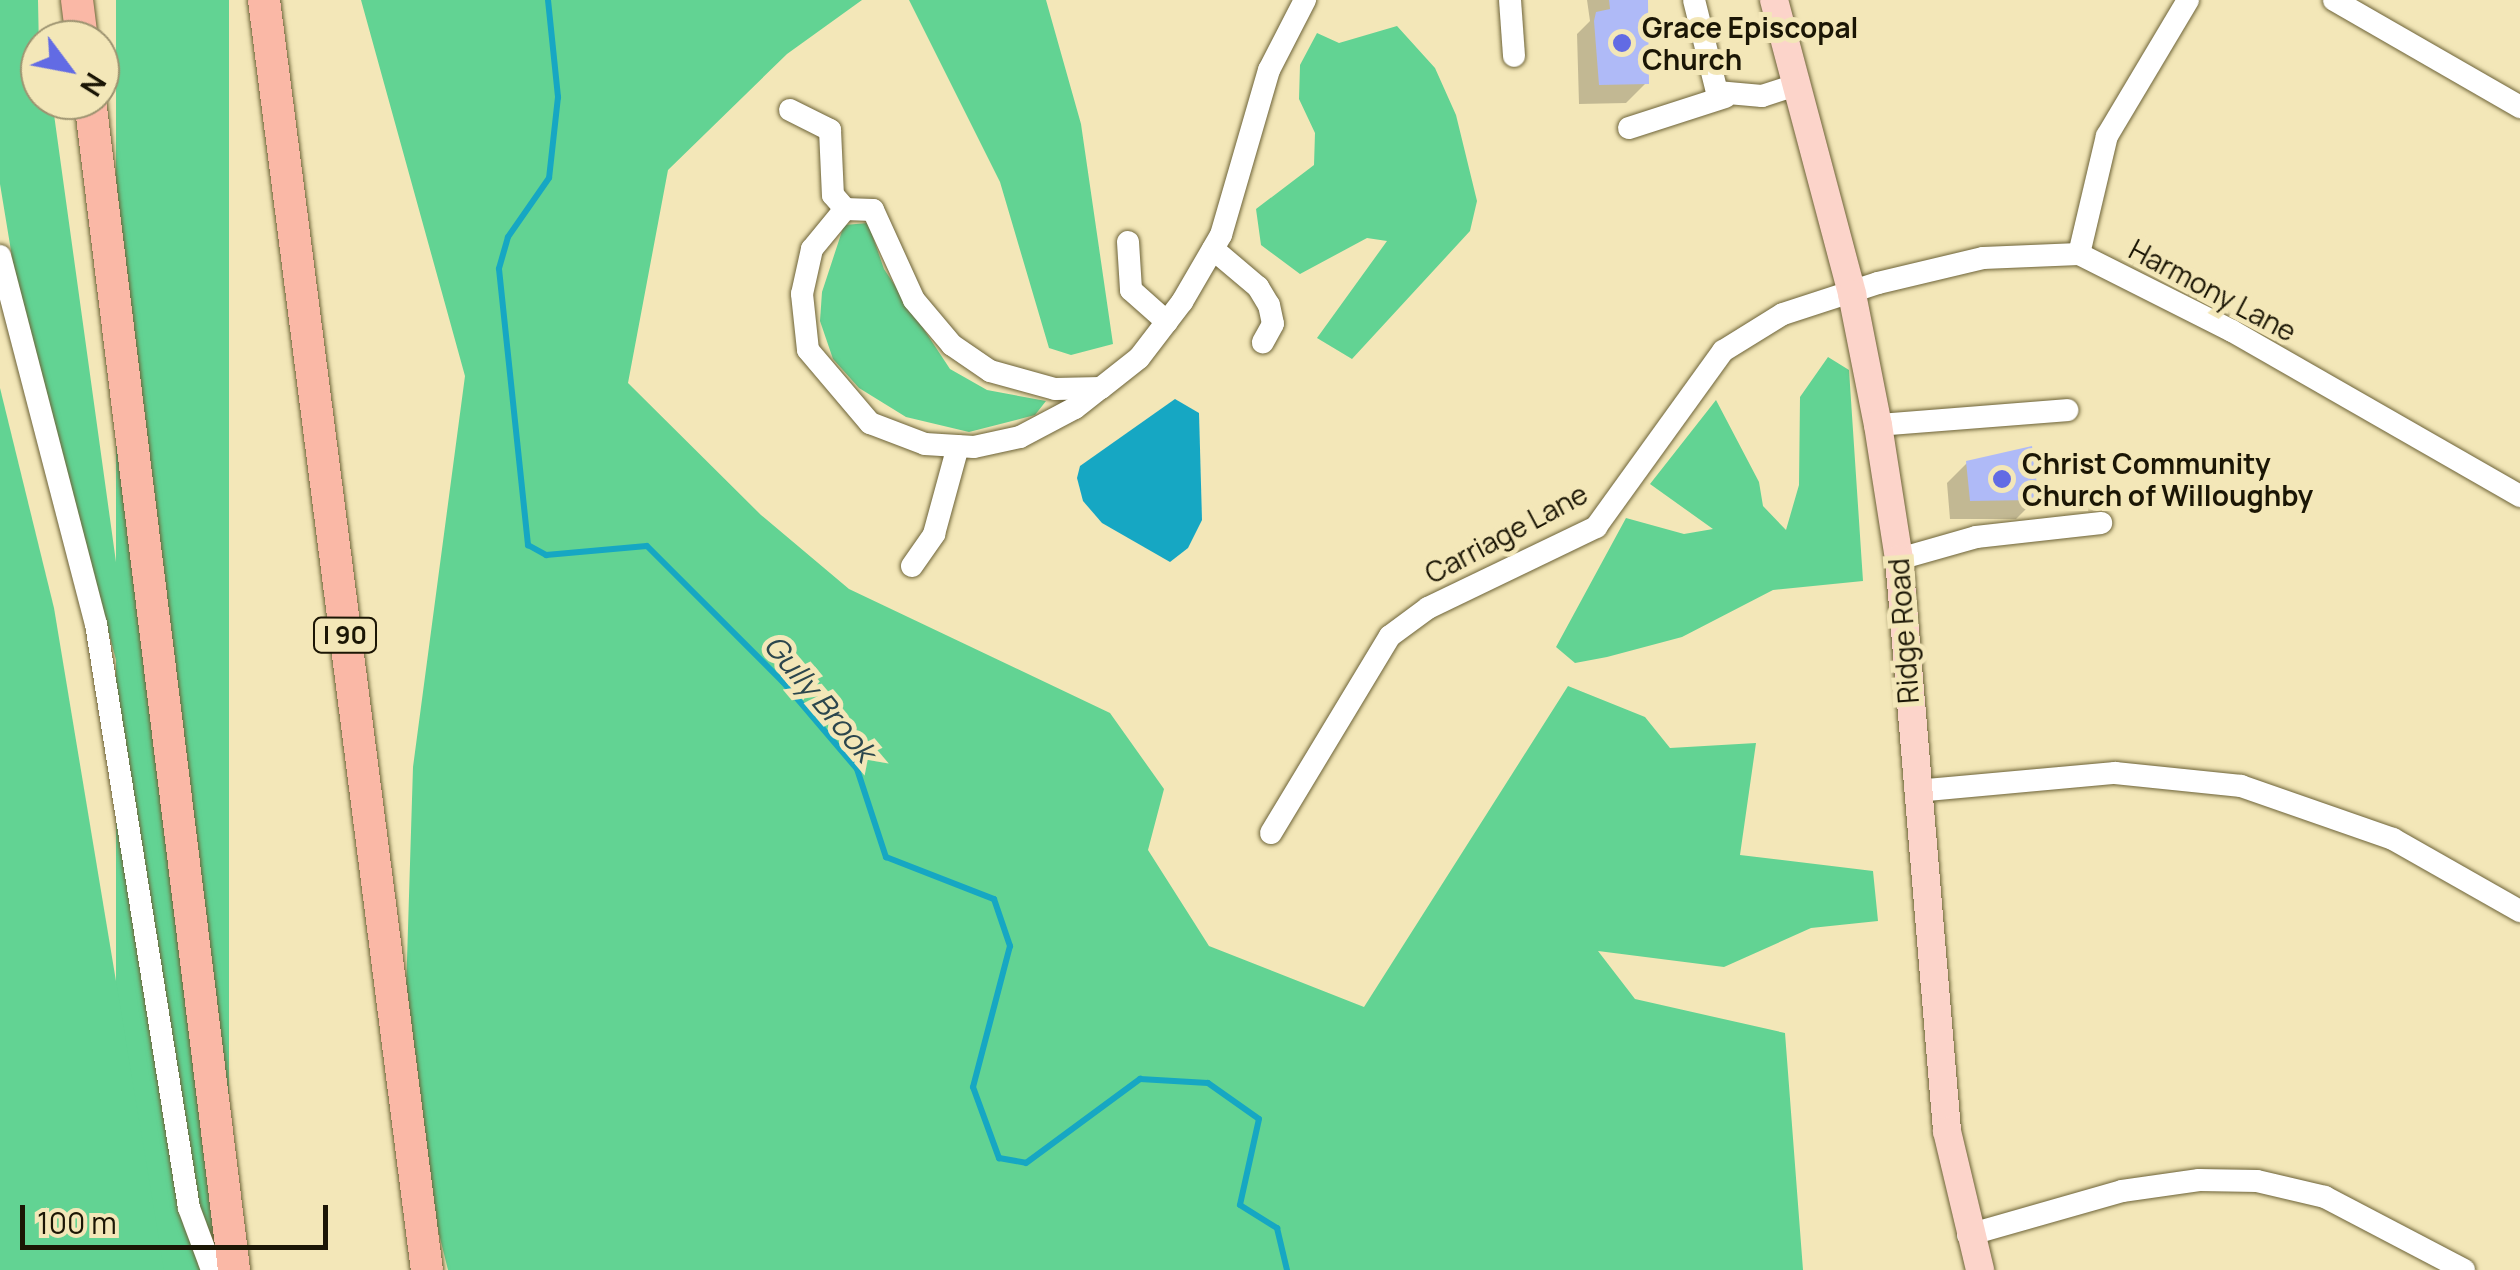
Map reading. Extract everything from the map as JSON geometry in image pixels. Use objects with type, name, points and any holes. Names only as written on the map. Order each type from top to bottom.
[{"type":"highway","name":"I 90","points":[[264,0],[427,1270]]},
{"type":"highway","points":[[92,120],[234,1270]]},
{"type":"main road","name":"Ridge Road","points":[[1774,0],[1852,294],[1878,425],[1898,559],[1947,1131],[1968,1235],[1980,1270]]},
{"type":"street","points":[[845,209],[812,250],[802,294],[808,350],[870,423],[925,444],[958,446],[1020,437],[1101,388],[1139,358],[1166,322],[1213,249],[1269,70],[1305,0]]},
{"type":"street","points":[[1510,0],[1514,56]]},
{"type":"street","points":[[1694,0],[1717,92],[1725,97]]},
{"type":"street","points":[[2079,254],[2107,136],[2188,0]]},
{"type":"street","points":[[2334,0],[2520,106]]},
{"type":"street","points":[[1630,128],[1725,97],[1796,85]]},
{"type":"street","points":[[790,110],[830,130],[833,195],[845,209],[872,210],[914,300],[952,345],[990,371],[1054,389],[1101,388]]},
{"type":"street","points":[[1128,242],[1130,290],[1166,322]]},
{"type":"street","points":[[1213,249],[1258,288],[1269,306],[1274,324],[1263,342]]},
{"type":"street","name":"Harmony Lane","points":[[1852,294],[1983,258],[2079,254],[2232,331],[2520,496]]},
{"type":"street","points":[[0,256],[96,624],[189,1208],[212,1270]]},
{"type":"street","name":"Carriage Lane","points":[[1271,833],[1390,636],[1428,608],[1596,527],[1723,351],[1783,314],[1852,294]]},
{"type":"street","points":[[1878,425],[2067,410]]},
{"type":"street","points":[[912,566],[934,534],[958,446]]},
{"type":"street","points":[[1898,559],[1976,537],[2101,523]]},
{"type":"street","points":[[1916,791],[2116,772],[2241,786],[2393,839],[2520,910]]},
{"type":"street","points":[[1968,1235],[2122,1191],[2199,1180],[2257,1181],[2325,1197],[2464,1270]]},
{"type":"green space","points":[[0,0],[38,0],[38,20],[20,20],[20,120],[55,120],[129,656],[116,660],[15,275],[0,184]]},
{"type":"green space","points":[[116,0],[229,0],[229,1270],[116,1270],[116,120],[120,120],[120,20],[116,20]]},
{"type":"green space","points":[[361,0],[862,0],[787,54],[668,170],[628,383],[761,515],[849,589],[1110,713],[1164,789],[1148,850],[1209,946],[1364,1007],[1568,686],[1645,717],[1670,748],[1756,743],[1740,855],[1873,871],[1878,921],[1811,928],[1724,967],[1598,951],[1635,999],[1785,1033],[1803,1270],[448,1270],[403,1089],[413,767],[465,376]]},
{"type":"green space","points":[[909,0],[1046,0],[1081,124],[1113,344],[1071,355],[1049,348],[1000,182]]},
{"type":"green space","points":[[1397,26],[1435,68],[1456,115],[1477,201],[1470,231],[1352,359],[1317,338],[1387,241],[1367,238],[1300,274],[1261,245],[1256,209],[1314,165],[1315,133],[1299,99],[1300,65],[1317,33],[1339,43]]},
{"type":"green space","points":[[868,223],[884,269],[950,369],[987,390],[1046,401],[1035,415],[969,432],[906,417],[859,388],[833,359],[820,321],[822,292],[844,225]]},
{"type":"green space","points":[[1828,357],[1849,370],[1863,581],[1773,590],[1682,637],[1607,657],[1575,663],[1556,647],[1626,518],[1684,534],[1713,529],[1650,484],[1716,400],[1759,482],[1763,506],[1786,530],[1799,485],[1800,397]]},
{"type":"green space","points":[[0,388],[54,608],[164,1270],[0,1270]]},
{"type":"water","points":[[1175,399],[1199,413],[1202,520],[1188,548],[1170,562],[1102,523],[1083,501],[1077,478],[1080,466]]},
{"type":"building","name":"Grace Episcopal Church","points":[[1609,0],[1648,0],[1649,84],[1599,85],[1594,21],[1596,12],[1610,9]]},
{"type":"building","name":"Christ Community Church of Willoughby","points":[[2032,446],[2039,500],[1970,501],[1966,461]]},
{"type":"waterway","name":"Gully Brook","points":[[548,0],[558,97],[549,178],[508,237],[499,269],[528,545],[546,555],[647,546],[783,682],[857,769],[886,857],[994,899],[1010,946],[973,1087],[999,1158],[1026,1163],[1140,1079],[1208,1083],[1259,1119],[1240,1205],[1277,1228],[1287,1270]]},
{"type":"place","name":"Grace Episcopal Church","points":[[1622,43]]},
{"type":"place","name":"Christ Community Church of Willoughby","points":[[2002,479]]}]
